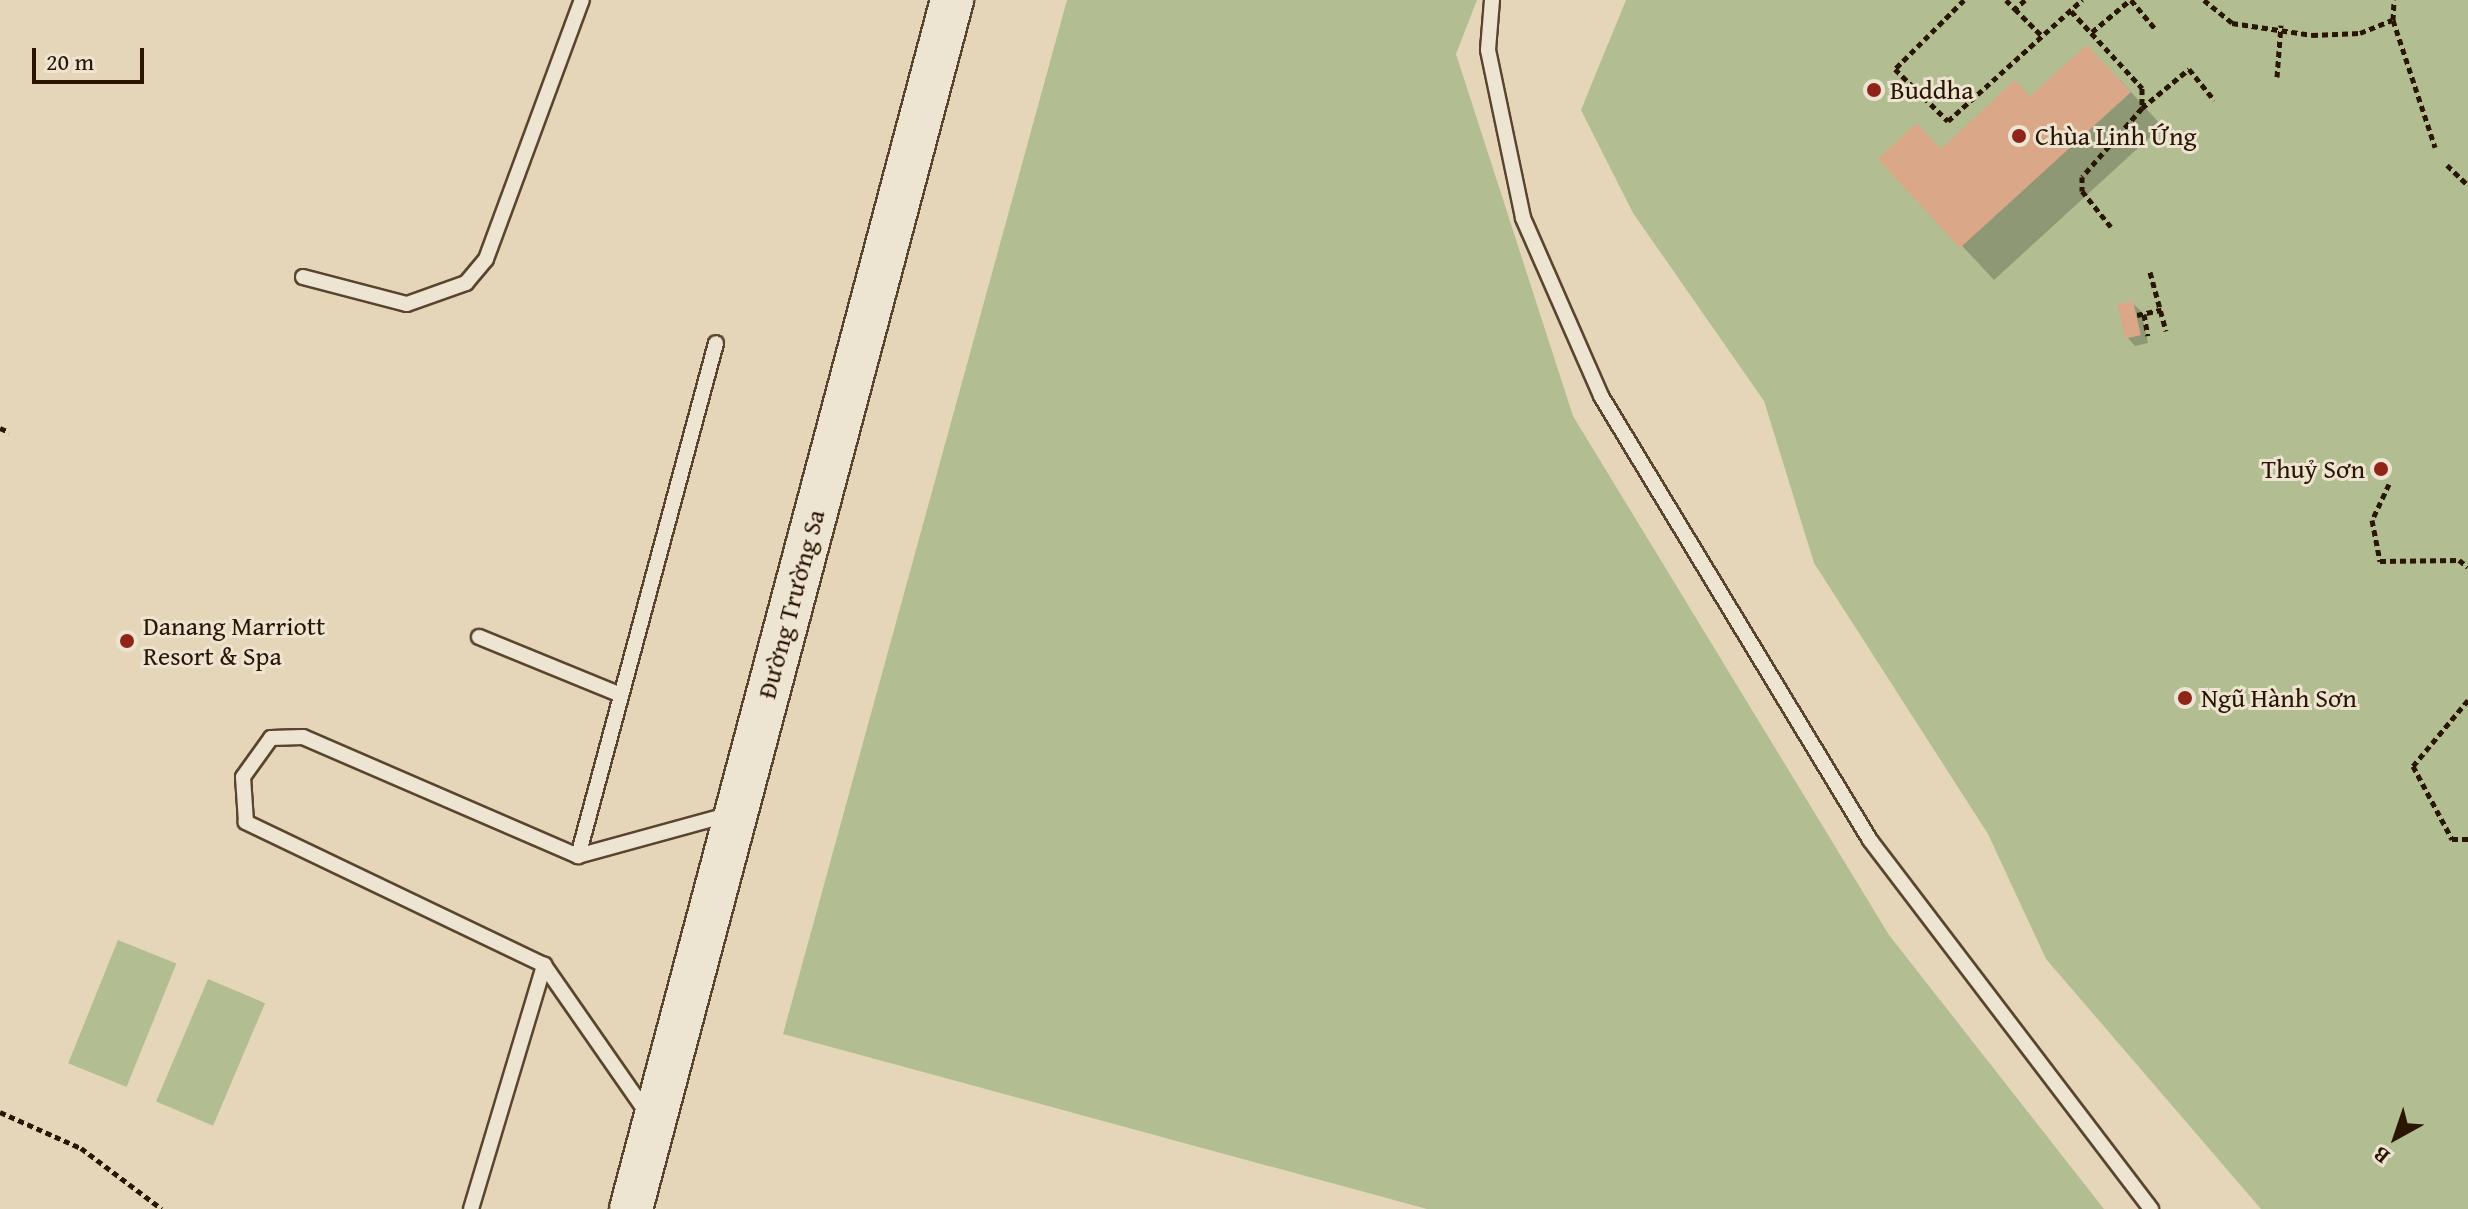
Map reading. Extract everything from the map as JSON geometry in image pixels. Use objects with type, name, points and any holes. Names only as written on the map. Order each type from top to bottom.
[{"type":"main road","name":"Đường Trường Sa","points":[[631,1209],[952,0]]},
{"type":"lane","points":[[303,277],[407,304],[466,283],[486,259],[582,0]]},
{"type":"lane","points":[[1492,0],[1488,50],[1523,218],[1601,396],[1870,840],[2151,1209]]},
{"type":"lane","points":[[578,856],[716,343]]},
{"type":"lane","points":[[479,637],[621,695]]},
{"type":"lane","points":[[654,1123],[544,965],[246,822],[243,777],[271,738],[303,737],[578,856],[736,812]]},
{"type":"lane","points":[[471,1209],[544,965]]},
{"type":"path","points":[[1964,0],[1895,69],[1948,121],[2082,0]]},
{"type":"path","points":[[2006,0],[2042,36]]},
{"type":"path","points":[[2015,9],[2025,0]]},
{"type":"path","points":[[2092,32],[2131,0],[2155,29]]},
{"type":"path","points":[[2204,0],[2232,23],[2281,25],[2312,35],[2360,33],[2393,20]]},
{"type":"path","points":[[2394,0],[2393,20],[2435,147]]},
{"type":"path","points":[[2071,11],[2142,88],[2142,108]]},
{"type":"path","points":[[2277,77],[2281,25]]},
{"type":"path","points":[[2111,227],[2082,191],[2082,177],[2142,108],[2189,69],[2214,100]]},
{"type":"path","points":[[2447,165],[2468,185]]},
{"type":"path","points":[[2150,272],[2166,331]]},
{"type":"path","points":[[2148,336],[2140,314],[2161,310]]},
{"type":"path","points":[[0,428],[9,432]]},
{"type":"path","points":[[2389,484],[2372,520],[2380,561],[2459,560],[2468,567]]},
{"type":"path","points":[[2468,700],[2413,766],[2452,839],[2468,839]]},
{"type":"path","points":[[0,1112],[81,1148],[162,1209]]},
{"type":"green space","points":[[1067,0],[1477,0],[1456,54],[1573,416],[1889,935],[2104,1209],[1427,1209],[783,1034]]},
{"type":"green space","name":"Ngũ Hành Sơn","points":[[1626,0],[2468,0],[2468,1209],[2261,1209],[2046,959],[1988,834],[1814,563],[1764,401],[1633,213],[1581,110]]},
{"type":"green space","points":[[118,940],[176,964],[127,1087],[68,1063]]},
{"type":"green space","points":[[208,979],[265,1003],[213,1126],[156,1101]]},
{"type":"building","name":"Chùa Linh Ứng","points":[[2087,45],[2131,92],[1960,248],[1878,159],[1917,123],[1941,149],[2015,80],[2030,96]]},
{"type":"building","points":[[2133,301],[2141,335],[2125,339],[2117,305]]},
{"type":"place","name":"Buddha","points":[[1874,90]]},
{"type":"place","name":"Chùa Linh Ứng","points":[[2019,136]]},
{"type":"place","name":"Thuỷ Sơn","points":[[2381,469]]},
{"type":"place","name":"Danang Marriott Resort & Spa","points":[[127,641]]},
{"type":"place","name":"Ngũ Hành Sơn","points":[[2185,698]]}]
